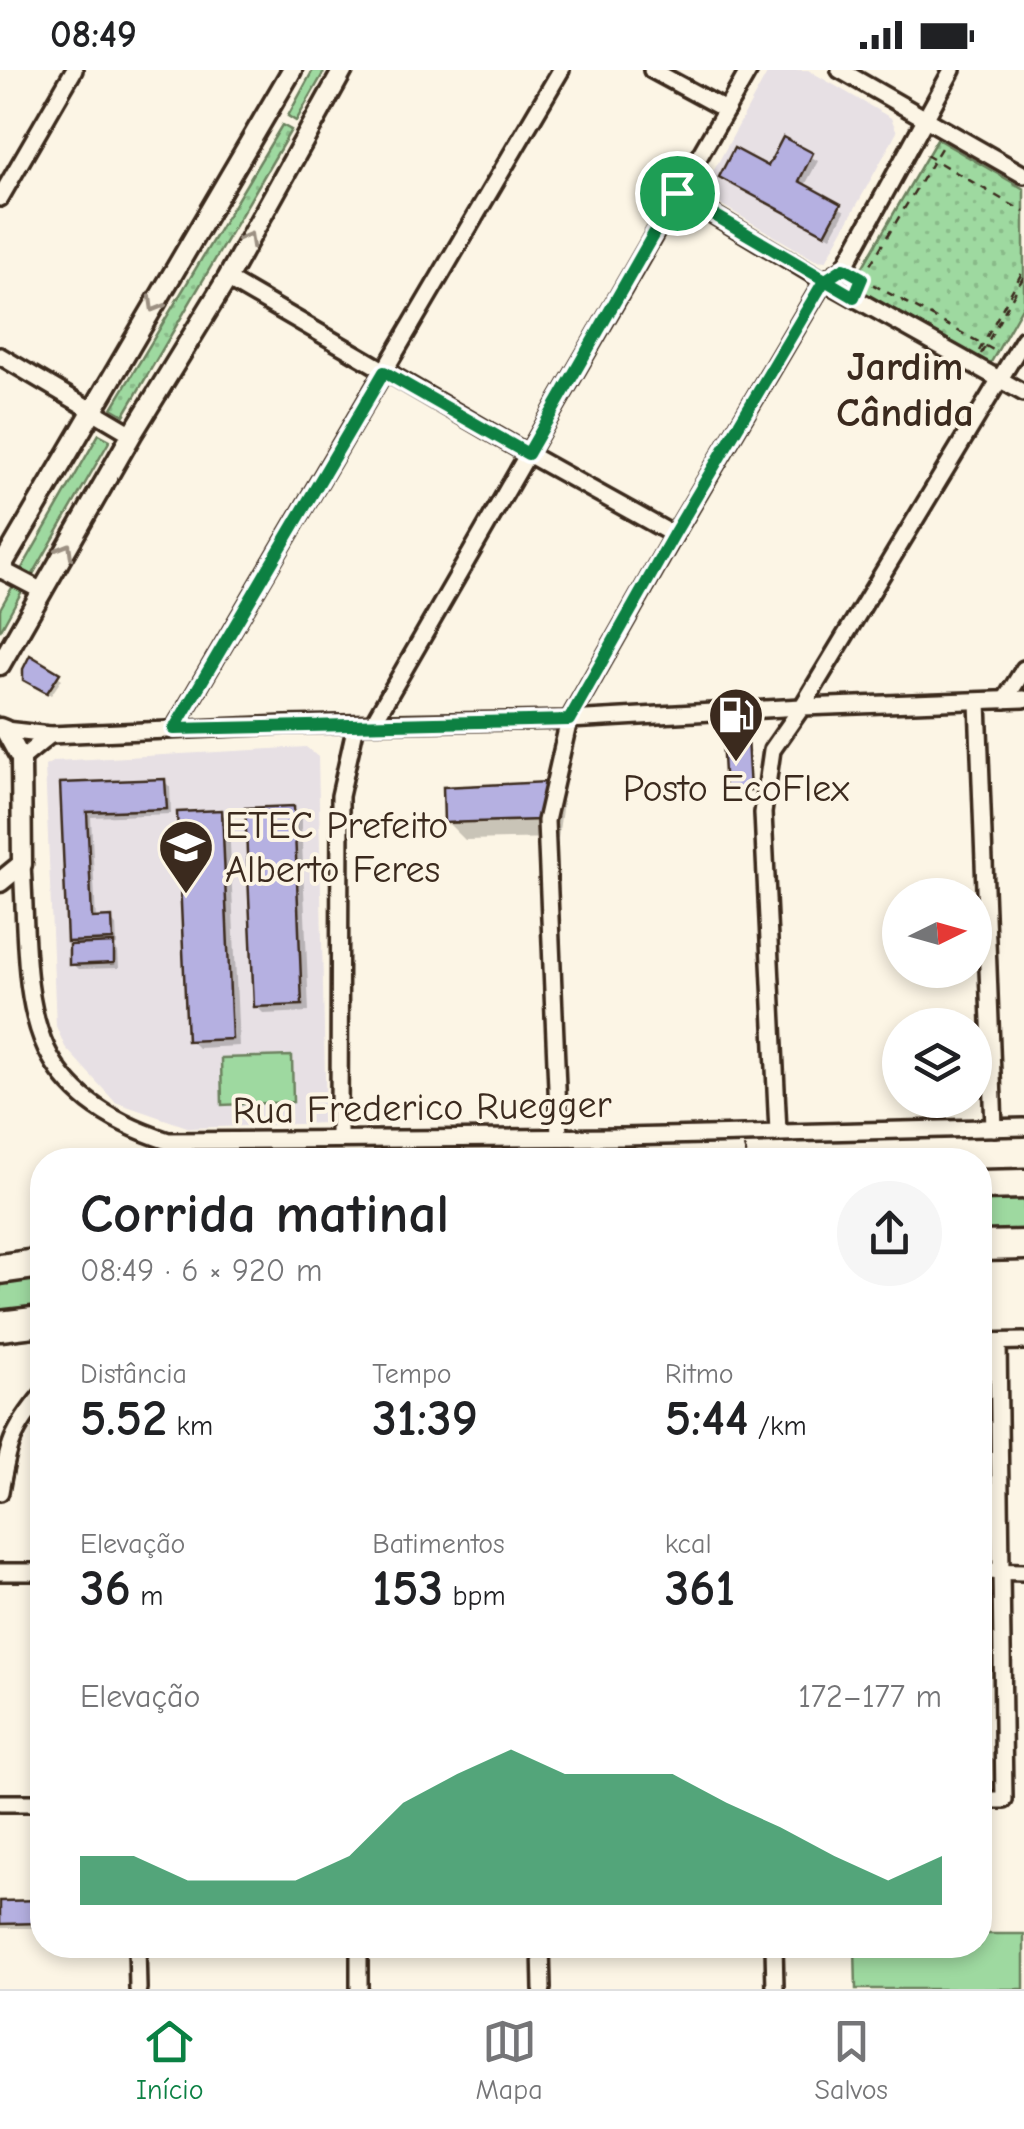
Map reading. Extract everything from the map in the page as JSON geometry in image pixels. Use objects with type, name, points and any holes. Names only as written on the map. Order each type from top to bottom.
[{"type":"highway","points":[[992,1185],[1024,1184]]},
{"type":"highway","points":[[992,1245],[1024,1244]]},
{"type":"highway","points":[[0,1269],[30,1265]]},
{"type":"highway","points":[[0,1326],[30,1322]]},
{"type":"street","points":[[0,198],[74,70]]},
{"type":"street","points":[[42,591],[0,569],[292,70]]},
{"type":"street","points":[[0,665],[226,279],[343,70]]},
{"type":"street","points":[[174,729],[561,70]]},
{"type":"street","points":[[652,70],[726,110]]},
{"type":"street","points":[[339,1138],[340,796],[364,724],[528,454],[749,70]]},
{"type":"street","points":[[840,70],[1024,176]]},
{"type":"street","points":[[559,1136],[546,820],[569,720],[824,281],[844,268],[952,70]]},
{"type":"street","points":[[677,193],[1024,393]]},
{"type":"street","points":[[226,279],[674,534]]},
{"type":"street","points":[[778,1132],[764,814],[772,750],[1024,339]]},
{"type":"street","points":[[0,356],[132,434]]},
{"type":"street","points":[[1004,700],[1024,669]]},
{"type":"street","points":[[2,729],[50,734],[569,720],[802,706],[1024,699]]},
{"type":"street","points":[[978,702],[994,1128]]},
{"type":"street","points":[[0,882],[22,864],[21,760],[2,729]]},
{"type":"street","points":[[21,760],[50,734]]},
{"type":"street","name":"Rua Frederico Ruegger","points":[[22,864],[29,987],[36,1023],[53,1066],[82,1099],[139,1131],[168,1141],[1024,1128]]},
{"type":"street","points":[[992,1342],[1024,1341]]},
{"type":"street","points":[[992,1800],[1004,1800],[998,1342]]},
{"type":"street","points":[[0,1492],[7,1452],[18,1424],[30,1410]]},
{"type":"street","points":[[0,1572],[30,1572]]},
{"type":"street","points":[[992,1572],[1024,1572]]},
{"type":"street","points":[[0,1804],[30,1803]]},
{"type":"street","points":[[137,1958],[138,1989]]},
{"type":"street","points":[[359,1989],[360,1958]]},
{"type":"street","points":[[541,1958],[542,1989]]},
{"type":"street","points":[[774,1958],[775,1989]]},
{"type":"path","points":[[854,297],[941,146]]},
{"type":"path","points":[[911,147],[1024,212]]},
{"type":"path","points":[[844,268],[1011,360]]},
{"type":"path","points":[[973,365],[1024,269]]},
{"type":"path","points":[[984,345],[1024,276]]},
{"type":"shaded area","points":[[769,70],[808,70],[891,118],[897,132],[826,261],[815,260],[710,198],[707,183]]},
{"type":"shaded area","name":"ETEC Prefeito Alberto Feres","points":[[306,747],[318,757],[326,1123],[190,1128],[115,1102],[65,1047],[56,1026],[45,766],[54,761]]},
{"type":"green space","points":[[313,70],[325,70],[296,121],[288,116]]},
{"type":"green space","points":[[282,125],[291,130],[124,415],[112,408]]},
{"type":"green space","points":[[937,139],[1024,189],[1024,304],[990,364],[852,285]]},
{"type":"green space","points":[[99,434],[110,440],[32,576],[21,570]]},
{"type":"green space","points":[[13,586],[22,591],[0,631],[0,609]]},
{"type":"green space","points":[[292,1056],[293,1102],[222,1105],[221,1058]]},
{"type":"green space","points":[[1024,1193],[1024,1235],[992,1236],[992,1194]]},
{"type":"green space","points":[[30,1274],[30,1313],[0,1317],[0,1278]]},
{"type":"green space","points":[[992,1934],[1024,1934],[1024,1989],[856,1989],[855,1958],[992,1958]]},
{"type":"building","points":[[783,137],[813,153],[799,181],[841,204],[825,234],[719,177],[734,148],[768,166]]},
{"type":"building","points":[[30,655],[60,673],[47,693],[23,680]]},
{"type":"building","name":"Posto EcoFlex","points":[[747,737],[750,790],[725,791],[722,739]]},
{"type":"building","points":[[165,779],[167,809],[87,812],[92,918],[112,917],[113,940],[67,942],[60,783]]},
{"type":"building","points":[[547,782],[541,820],[444,823],[443,787]]},
{"type":"building","points":[[294,806],[302,1005],[254,1007],[245,808]]},
{"type":"building","points":[[222,810],[232,1039],[187,1041],[177,812]]},
{"type":"building","points":[[114,943],[114,963],[69,965],[69,945]]},
{"type":"building","points":[[30,1900],[30,1923],[0,1924],[0,1901]]},
{"type":"place","name":"Posto EcoFlex","points":[[736,764]]},
{"type":"place","name":"ETEC Prefeito Alberto Feres","points":[[186,896]]},
{"type":"district","name":"Jardim Cândida","points":[[905,389]]},
{"type":"route","points":[[677,193],[528,454],[384,372],[174,729],[569,720],[824,281],[844,268],[862,278],[854,297],[824,281],[677,193]]}]
